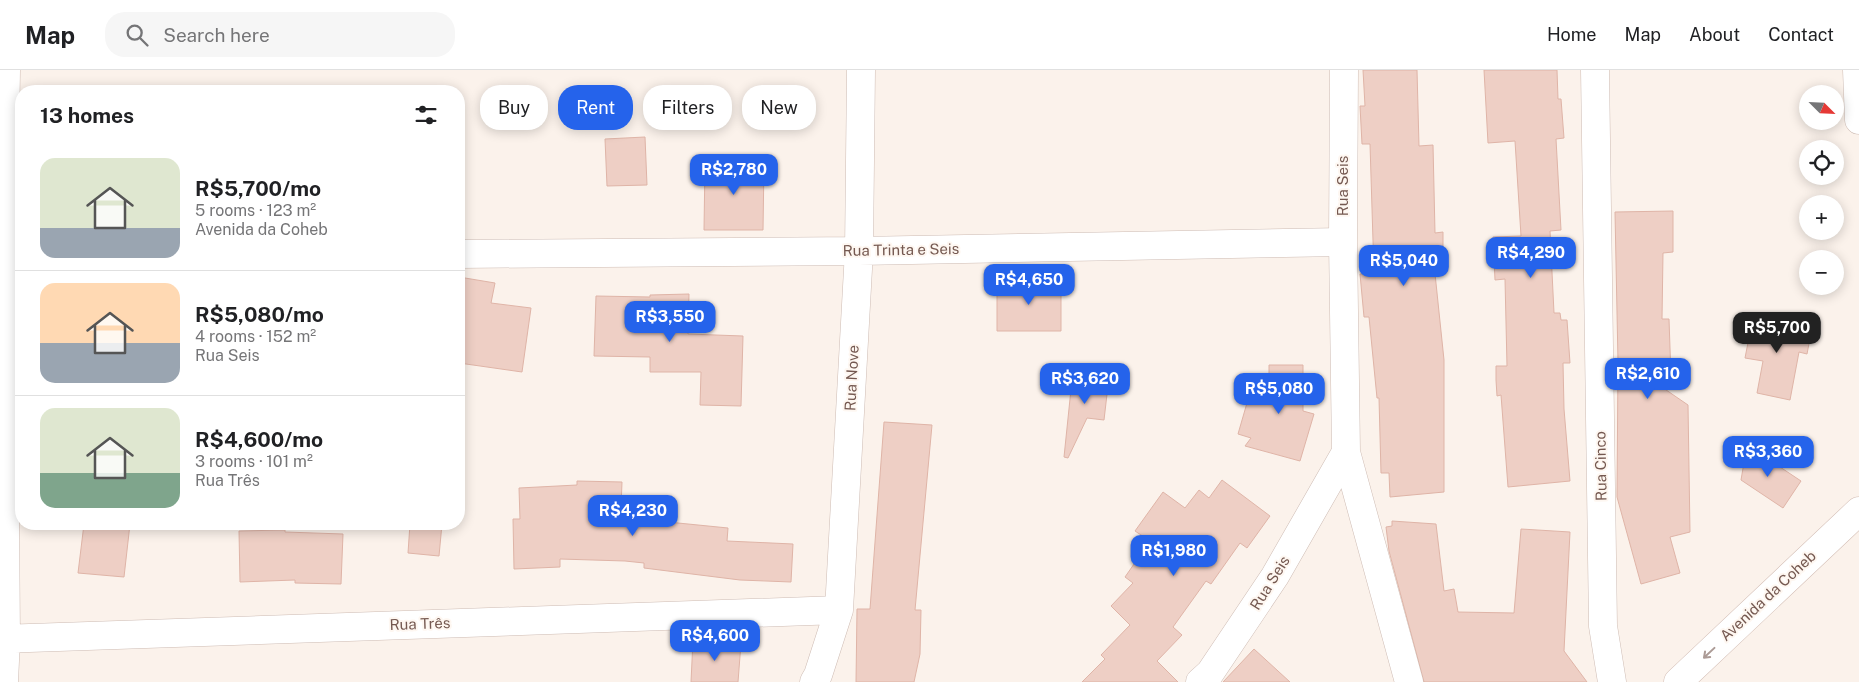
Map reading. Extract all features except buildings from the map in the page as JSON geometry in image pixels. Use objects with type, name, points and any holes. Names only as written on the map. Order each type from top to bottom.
[{"type":"street","points":[[4,682],[8,258],[6,70]]},
{"type":"street","name":"Rua Nove","points":[[814,682],[839,610],[859,251],[861,70]]},
{"type":"street","name":"Rua Seis","points":[[1344,70],[1343,242],[1346,452],[1409,682]]},
{"type":"street","name":"Rua Cinco","points":[[1595,70],[1604,626],[1612,682]]},
{"type":"street","points":[[1857,70],[1859,120]]},
{"type":"street","name":"Rua Trinta e Seis","points":[[465,254],[859,251],[1343,242]]},
{"type":"street","name":"Rua Seis","points":[[1200,682],[1210,673],[1276,576],[1346,452]]},
{"type":"street","name":"Avenida da Coheb","points":[[1678,682],[1859,511]]},
{"type":"street","name":"Rua Três","points":[[3,639],[839,610]]}]
